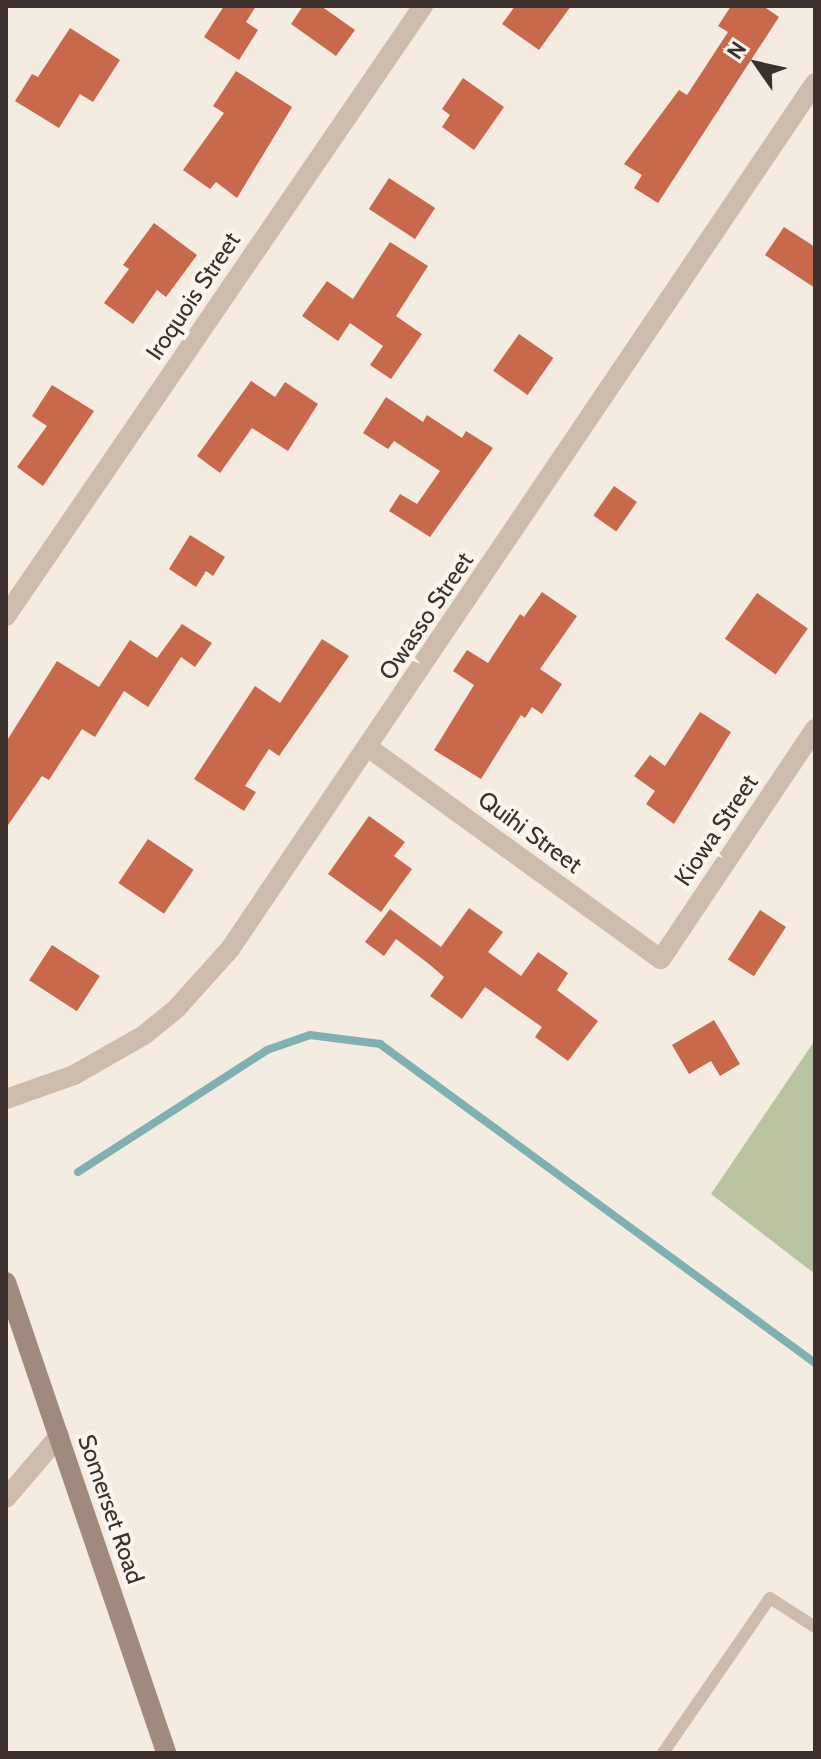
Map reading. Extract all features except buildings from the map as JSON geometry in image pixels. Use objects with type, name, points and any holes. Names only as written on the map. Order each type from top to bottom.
[{"type":"main road","name":"Somerset Road","points":[[6,1282],[166,1753]]},
{"type":"street","name":"Iroquois Street","points":[[6,616],[423,6]]},
{"type":"street","name":"Owasso Street","points":[[6,1099],[110,1056],[176,1009],[230,949],[369,748],[815,83]]},
{"type":"street","name":"Kiowa Street","points":[[661,959],[815,729]]},
{"type":"street","name":"Quihi Street","points":[[369,748],[661,959]]},
{"type":"street","points":[[6,1498],[59,1436]]},
{"type":"lane","points":[[663,1753],[770,1598],[815,1627]]},
{"type":"green space","points":[[815,1040],[815,1274],[711,1194]]},
{"type":"waterway","points":[[78,1172],[267,1050],[310,1035],[380,1044],[815,1363]]}]
